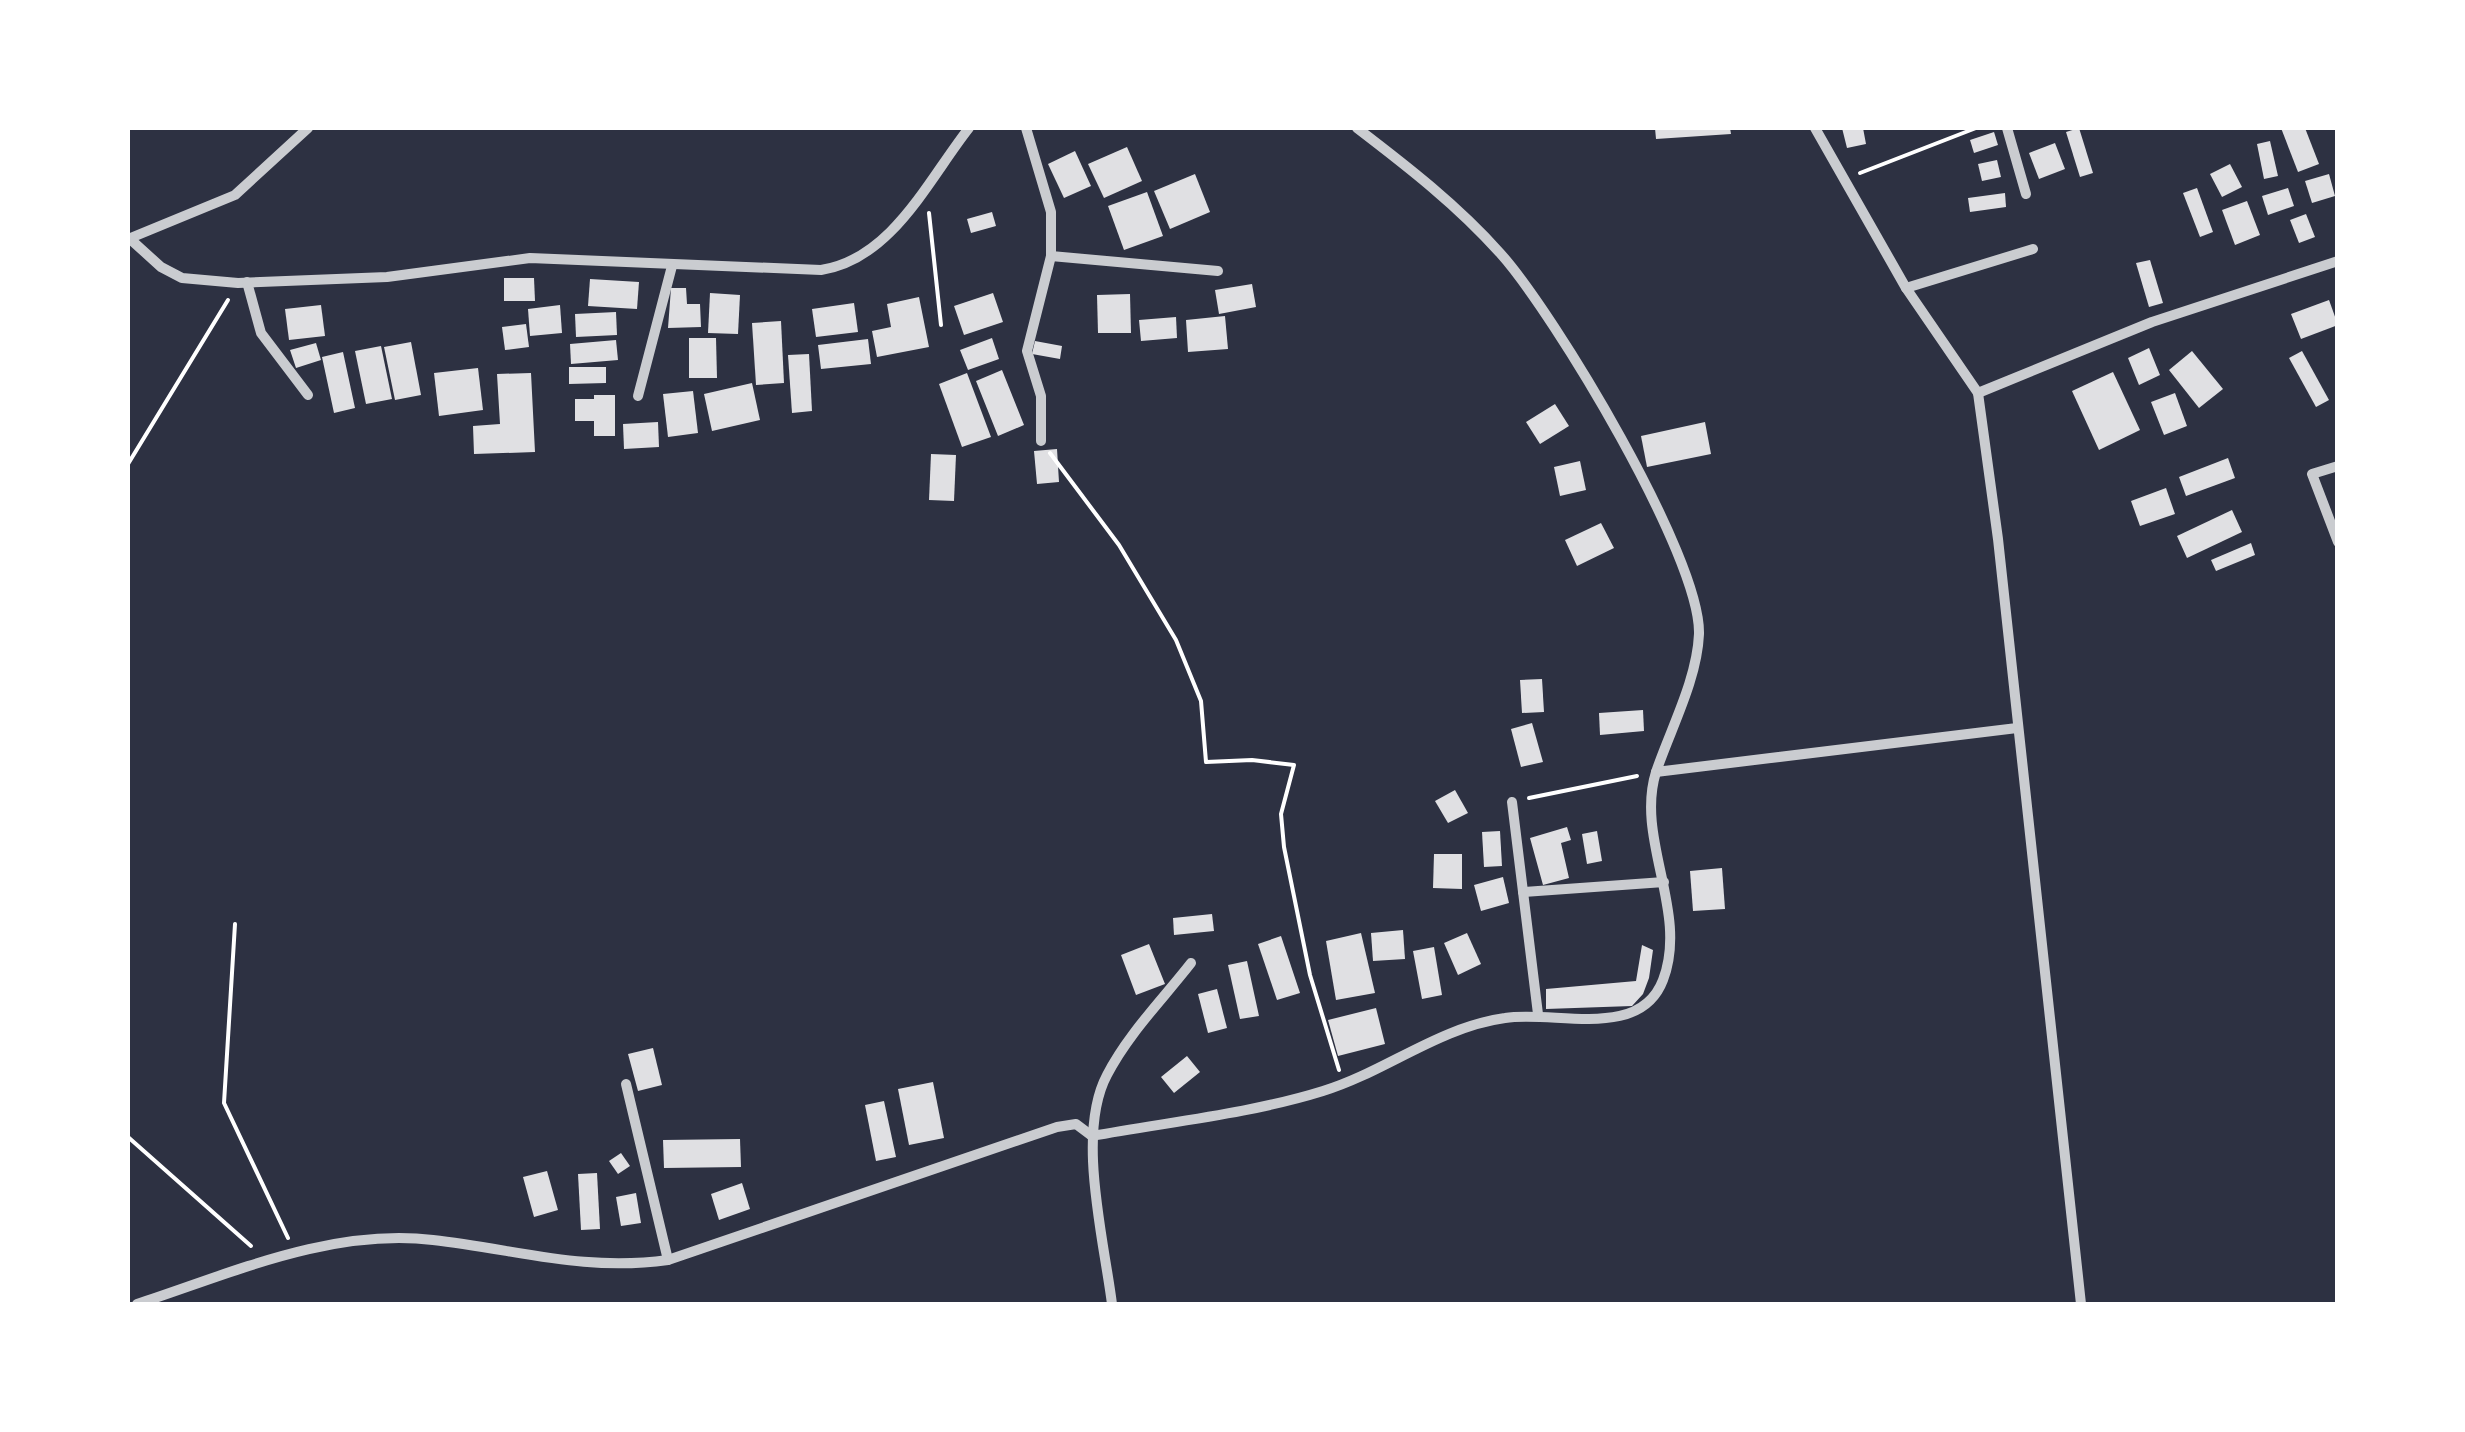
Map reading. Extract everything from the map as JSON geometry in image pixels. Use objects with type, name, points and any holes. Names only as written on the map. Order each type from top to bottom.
[{"type":"street","points":[[308,128],[235,194],[128,239],[161,267],[182,278],[242,282],[387,277],[530,258],[787,270],[842,266],[880,245],[969,128]]},
{"type":"street","points":[[1026,128],[1051,212],[1051,256],[1026,351],[1040,396],[1040,441]]},
{"type":"street","points":[[137,1304],[294,1252],[381,1240],[431,1239],[551,1262],[632,1265],[668,1260],[1057,1127],[1076,1124],[1092,1136],[1282,1101],[1343,1084],[1458,1032],[1502,1018],[1538,1014],[1626,1016],[1653,998],[1664,978],[1664,882],[1649,820],[1648,796],[1690,678],[1699,636],[1697,606],[1686,565],[1577,362],[1510,266],[1438,190],[1357,128]]},
{"type":"street","points":[[1815,128],[1906,288],[1978,393],[1998,539],[2081,1304]]},
{"type":"street","points":[[2008,128],[2026,194]]},
{"type":"street","points":[[1906,288],[2032,249]]},
{"type":"street","points":[[1051,256],[1218,272]]},
{"type":"street","points":[[1978,393],[2152,322],[2338,261]]},
{"type":"street","points":[[638,396],[672,266]]},
{"type":"street","points":[[242,282],[260,333],[308,395]]},
{"type":"street","points":[[2338,466],[2312,474],[2338,542]]},
{"type":"street","points":[[1656,772],[2017,728]]},
{"type":"street","points":[[1512,802],[1538,1014]]},
{"type":"street","points":[[1524,892],[1664,882]]},
{"type":"street","points":[[1112,1304],[1092,1136],[1106,1076],[1191,963]]},
{"type":"street","points":[[626,1084],[668,1260]]},
{"type":"path","points":[[1846,178],[1976,128]]},
{"type":"path","points":[[926,183],[941,325]]},
{"type":"path","points":[[128,464],[242,282]]},
{"type":"path","points":[[1040,441],[1119,545],[1176,640],[1201,701],[1206,762],[1252,760],[1294,765],[1282,814],[1284,847],[1310,975],[1343,1084]]},
{"type":"path","points":[[1512,802],[1656,772]]},
{"type":"path","points":[[235,924],[224,1103],[294,1252]]},
{"type":"path","points":[[128,1136],[269,1262]]},
{"type":"building","points":[[1655,128],[1730,128],[1731,134],[1656,139]]},
{"type":"building","points":[[1842,128],[1863,128],[1866,144],[1847,148]]},
{"type":"building","points":[[2079,128],[2093,173],[2080,177],[2066,132]]},
{"type":"building","points":[[2281,128],[2305,128],[2319,164],[2298,172]]},
{"type":"building","points":[[1994,132],[1998,145],[1974,153],[1970,140]]},
{"type":"building","points":[[2270,141],[2278,176],[2264,179],[2257,144]]},
{"type":"building","points":[[2055,143],[2065,169],[2039,179],[2029,153]]},
{"type":"building","points":[[1127,147],[1142,181],[1104,198],[1088,164]]},
{"type":"building","points":[[1075,151],[1091,186],[1064,198],[1048,164]]},
{"type":"building","points":[[1997,160],[2001,177],[1982,181],[1978,164]]},
{"type":"building","points":[[2230,164],[2242,187],[2222,197],[2210,174]]},
{"type":"building","points":[[1195,174],[1210,212],[1170,229],[1154,191]]},
{"type":"building","points":[[2329,174],[2335,196],[2312,203],[2305,181]]},
{"type":"building","points":[[2197,188],[2213,232],[2200,237],[2183,193]]},
{"type":"building","points":[[2288,188],[2294,206],[2268,215],[2262,196]]},
{"type":"building","points":[[1147,192],[1163,236],[1124,250],[1108,206]]},
{"type":"building","points":[[2005,193],[2006,207],[1970,212],[1968,198]]},
{"type":"building","points":[[2247,201],[2260,235],[2235,245],[2222,210]]},
{"type":"building","points":[[992,212],[996,226],[971,233],[967,219]]},
{"type":"building","points":[[2306,214],[2315,237],[2299,243],[2290,220]]},
{"type":"building","points":[[2150,260],[2163,303],[2149,307],[2136,263]]},
{"type":"building","points":[[504,278],[534,278],[535,301],[504,301]]},
{"type":"building","points":[[590,279],[639,282],[637,309],[588,306]]},
{"type":"building","points":[[1252,284],[1256,307],[1219,314],[1215,290]]},
{"type":"building","points":[[671,288],[686,288],[687,304],[700,304],[701,327],[668,328]]},
{"type":"building","points":[[710,293],[740,295],[738,334],[708,333]]},
{"type":"building","points":[[993,293],[1003,322],[964,335],[954,306]]},
{"type":"building","points":[[1130,294],[1131,333],[1098,333],[1097,295]]},
{"type":"building","points":[[919,297],[929,347],[877,357],[872,331],[891,327],[887,304]]},
{"type":"building","points":[[2329,300],[2338,325],[2301,339],[2291,314]]},
{"type":"building","points":[[854,303],[858,332],[816,337],[812,309]]},
{"type":"building","points":[[321,305],[325,336],[289,340],[285,309]]},
{"type":"building","points":[[560,305],[562,333],[530,336],[528,309]]},
{"type":"building","points":[[616,312],[617,335],[576,337],[575,314]]},
{"type":"building","points":[[1225,316],[1228,349],[1188,352],[1186,320]]},
{"type":"building","points":[[1176,317],[1177,338],[1141,341],[1139,320]]},
{"type":"building","points":[[781,321],[784,383],[756,385],[752,323]]},
{"type":"building","points":[[526,324],[529,347],[505,350],[502,327]]},
{"type":"building","points":[[689,338],[716,338],[717,378],[689,378]]},
{"type":"building","points":[[992,338],[999,359],[968,370],[960,350]]},
{"type":"building","points":[[868,339],[871,364],[821,369],[818,345]]},
{"type":"building","points":[[616,340],[618,360],[571,364],[570,344]]},
{"type":"building","points":[[1035,341],[1062,346],[1060,359],[1032,354]]},
{"type":"building","points":[[411,342],[421,395],[395,400],[384,347]]},
{"type":"building","points":[[316,343],[321,360],[296,368],[290,350]]},
{"type":"building","points":[[381,346],[392,399],[366,404],[355,351]]},
{"type":"building","points":[[2149,348],[2160,375],[2139,385],[2128,358]]},
{"type":"building","points":[[2192,351],[2223,389],[2199,408],[2169,370]]},
{"type":"building","points":[[2302,351],[2329,400],[2316,407],[2289,358]]},
{"type":"building","points":[[343,352],[355,408],[334,413],[322,357]]},
{"type":"building","points":[[809,354],[812,411],[792,413],[788,355]]},
{"type":"building","points":[[569,367],[606,367],[606,383],[569,384]]},
{"type":"building","points":[[478,368],[483,410],[439,416],[434,373]]},
{"type":"building","points":[[1002,370],[1024,425],[998,436],[976,381]]},
{"type":"building","points":[[2113,372],[2140,430],[2099,450],[2072,391]]},
{"type":"building","points":[[531,373],[535,452],[474,454],[473,426],[500,424],[497,374]]},
{"type":"building","points":[[967,373],[991,437],[962,447],[939,384]]},
{"type":"building","points":[[752,383],[760,420],[712,431],[704,394]]},
{"type":"building","points":[[693,391],[698,433],[668,437],[663,394]]},
{"type":"building","points":[[2175,393],[2187,426],[2164,435],[2151,402]]},
{"type":"building","points":[[594,395],[615,395],[615,436],[594,436],[594,421],[575,421],[575,399],[594,399]]},
{"type":"building","points":[[1555,404],[1569,426],[1540,444],[1526,422]]},
{"type":"building","points":[[658,422],[659,447],[624,449],[623,424]]},
{"type":"building","points":[[1705,422],[1711,454],[1647,467],[1641,436]]},
{"type":"building","points":[[1057,449],[1059,482],[1037,484],[1034,451]]},
{"type":"building","points":[[931,454],[956,455],[954,501],[929,500]]},
{"type":"building","points":[[2228,458],[2235,478],[2186,496],[2179,477]]},
{"type":"building","points":[[1580,461],[1586,490],[1560,496],[1554,467]]},
{"type":"building","points":[[2166,488],[2175,514],[2140,526],[2131,501]]},
{"type":"building","points":[[2232,510],[2242,532],[2187,558],[2177,536]]},
{"type":"building","points":[[1601,523],[1614,548],[1577,566],[1565,540]]},
{"type":"building","points":[[2251,543],[2255,555],[2216,571],[2211,560]]},
{"type":"building","points":[[1542,679],[1544,712],[1522,713],[1520,680]]},
{"type":"building","points":[[1643,710],[1644,731],[1600,735],[1599,713]]},
{"type":"building","points":[[1532,723],[1543,762],[1521,767],[1511,729]]},
{"type":"building","points":[[1455,790],[1468,813],[1448,823],[1435,801]]},
{"type":"building","points":[[1567,827],[1571,840],[1561,843],[1569,878],[1543,885],[1530,838]]},
{"type":"building","points":[[1500,831],[1502,866],[1484,867],[1482,832]]},
{"type":"building","points":[[1597,831],[1602,861],[1587,864],[1582,834]]},
{"type":"building","points":[[1434,854],[1462,854],[1462,889],[1433,888]]},
{"type":"building","points":[[1722,868],[1725,909],[1693,911],[1690,871]]},
{"type":"building","points":[[1503,877],[1509,903],[1481,911],[1474,885]]},
{"type":"building","points":[[1212,914],[1214,931],[1174,935],[1173,918]]},
{"type":"building","points":[[1403,930],[1405,959],[1373,961],[1371,933]]},
{"type":"building","points":[[1361,933],[1375,993],[1336,1000],[1326,941]]},
{"type":"building","points":[[1467,933],[1481,964],[1458,975],[1444,943]]},
{"type":"building","points":[[1281,936],[1300,993],[1277,1000],[1258,944]]},
{"type":"building","points":[[1149,944],[1165,984],[1136,995],[1121,955]]},
{"type":"building","points":[[1642,945],[1653,950],[1649,978],[1643,994],[1632,1006],[1546,1009],[1546,989],[1636,981]]},
{"type":"building","points":[[1434,947],[1442,995],[1422,999],[1413,951]]},
{"type":"building","points":[[1247,961],[1259,1016],[1240,1019],[1228,965]]},
{"type":"building","points":[[1217,989],[1227,1028],[1208,1033],[1198,994]]},
{"type":"building","points":[[1376,1008],[1385,1044],[1338,1056],[1328,1020]]},
{"type":"building","points":[[653,1048],[662,1085],[638,1091],[628,1054]]},
{"type":"building","points":[[1187,1056],[1200,1072],[1174,1093],[1161,1077]]},
{"type":"building","points":[[933,1082],[944,1138],[909,1145],[898,1089]]},
{"type":"building","points":[[884,1101],[896,1157],[876,1161],[865,1105]]},
{"type":"building","points":[[740,1139],[741,1167],[664,1168],[663,1140]]},
{"type":"building","points":[[621,1153],[630,1166],[618,1174],[609,1161]]},
{"type":"building","points":[[547,1171],[558,1210],[534,1217],[523,1177]]},
{"type":"building","points":[[597,1173],[600,1229],[581,1230],[578,1174]]},
{"type":"building","points":[[742,1183],[750,1209],[719,1220],[711,1194]]},
{"type":"building","points":[[636,1193],[641,1223],[621,1226],[616,1197]]}]
